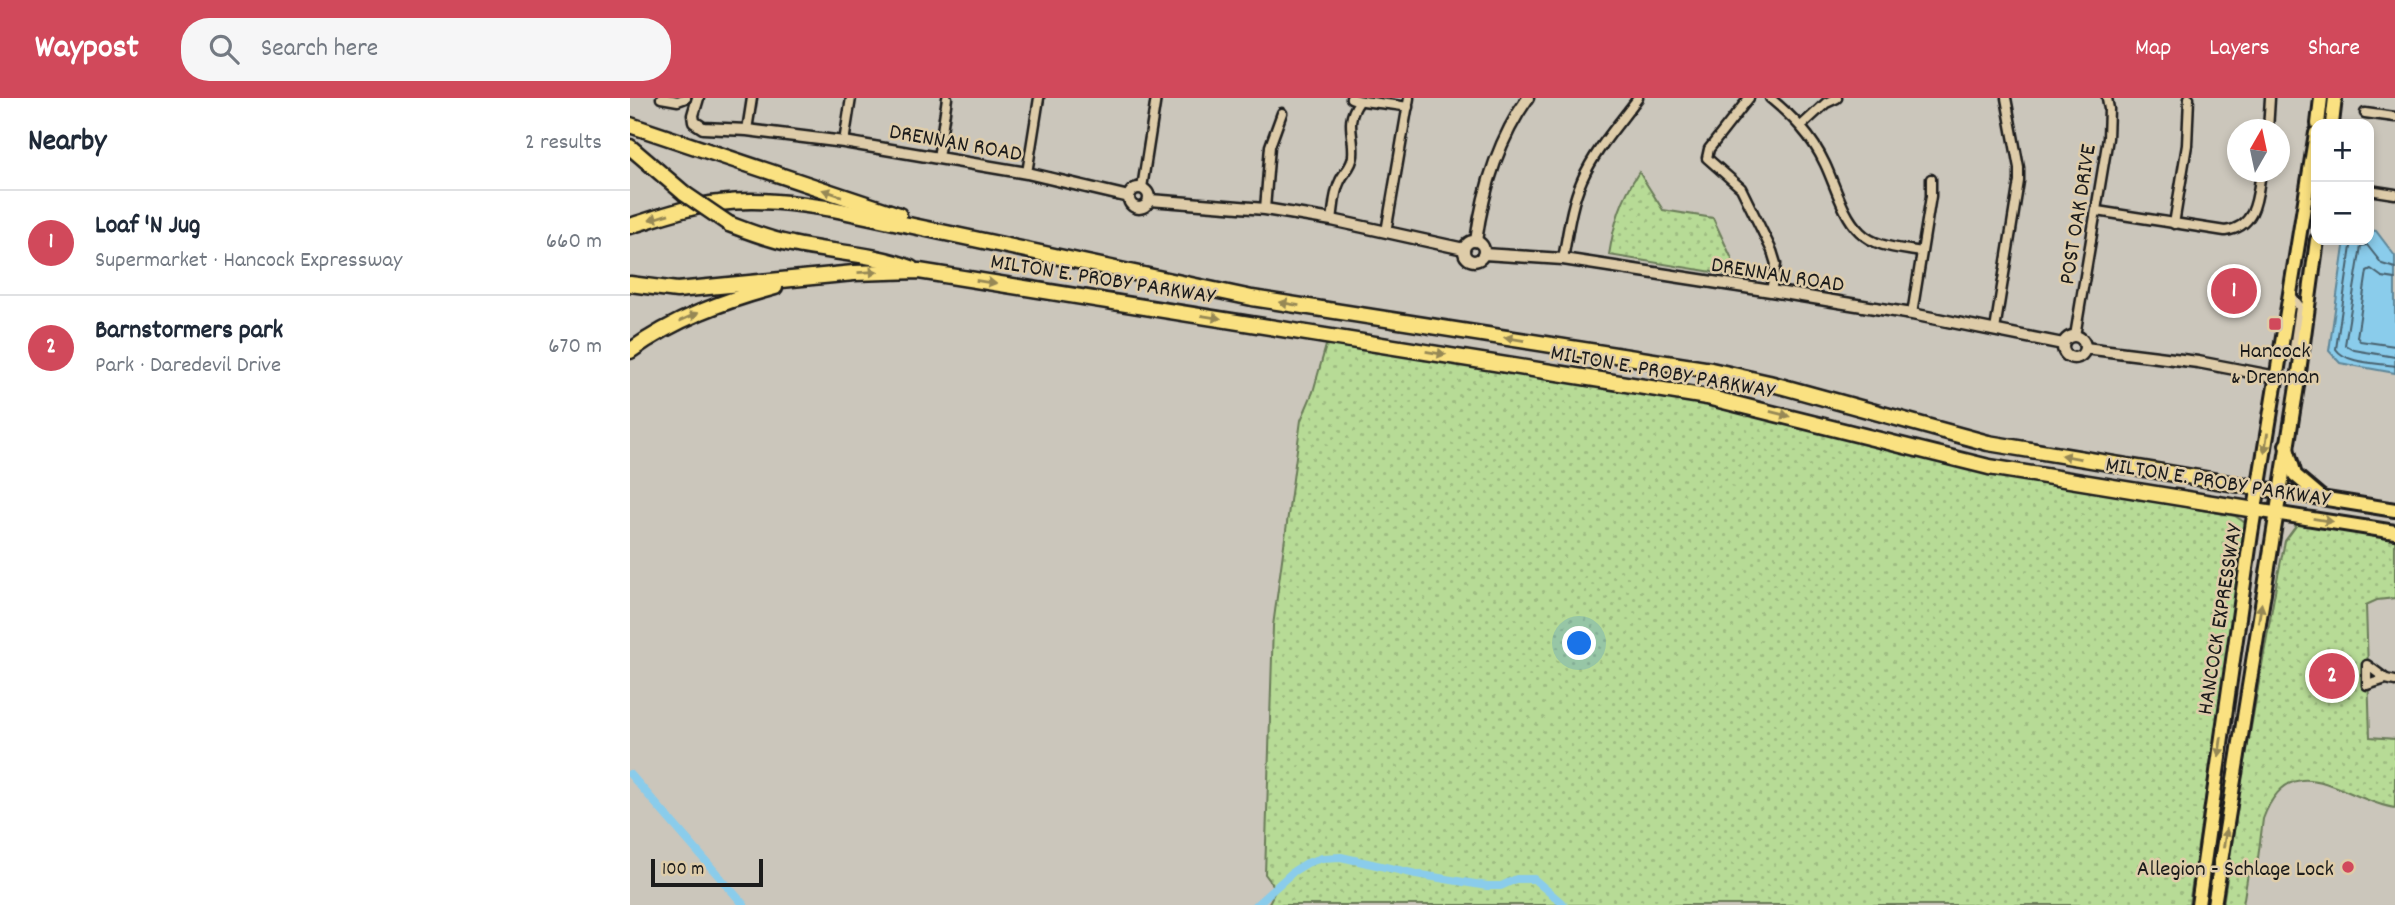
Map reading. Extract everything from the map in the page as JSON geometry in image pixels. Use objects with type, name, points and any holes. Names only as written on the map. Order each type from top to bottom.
[{"type":"highway","points":[[630,125],[967,238]]},
{"type":"highway","points":[[630,147],[685,194],[729,224],[793,245],[887,259],[919,271]]},
{"type":"highway","points":[[630,226],[670,213],[718,203],[755,201],[796,203],[833,209],[967,238]]},
{"type":"highway","name":"MILTON E. PROBY PARKWAY","points":[[967,238],[1252,298],[1711,370],[1769,383],[1988,443],[2259,488]]},
{"type":"highway","points":[[632,285],[689,289],[816,276],[919,271]]},
{"type":"highway","name":"MILTON E. PROBY PARKWAY","points":[[919,271],[1707,397],[1989,467],[2255,510]]},
{"type":"highway","points":[[630,351],[678,322],[719,304],[816,276]]},
{"type":"main road","points":[[2319,119],[2321,98]]},
{"type":"main road","points":[[2333,119],[2335,98]]},
{"type":"main road","name":"HANCOCK EXPRESSWAY","points":[[2198,905],[2255,510],[2311,164]]},
{"type":"main road","name":"HANCOCK EXPRESSWAY","points":[[2214,905],[2301,360],[2316,245]]},
{"type":"main road","points":[[2286,445],[2295,475],[2324,499]]},
{"type":"main road","name":"MILTON E. PROBY PARKWAY","points":[[2259,488],[2395,510]]},
{"type":"main road","name":"MILTON E. PROBY PARKWAY","points":[[2255,510],[2395,532]]},
{"type":"street","points":[[661,98],[678,101],[686,98]]},
{"type":"street","name":"DRENNAN ROAD","points":[[698,98],[693,115],[694,122],[704,128],[747,130],[844,142],[1027,173],[1129,197]]},
{"type":"street","points":[[747,130],[752,98]]},
{"type":"street","points":[[844,142],[851,98]]},
{"type":"street","points":[[938,158],[947,98]]},
{"type":"street","points":[[1027,173],[1039,98]]},
{"type":"street","points":[[1142,188],[1156,98]]},
{"type":"street","points":[[1476,241],[1490,174],[1507,133],[1528,98]]},
{"type":"street","points":[[1563,260],[1571,214],[1581,182],[1594,158],[1637,98]]},
{"type":"street","points":[[1749,98],[1706,153],[1710,162],[1741,188],[1772,251],[1776,264],[1771,291]]},
{"type":"street","points":[[1770,98],[1801,126],[1815,145],[1859,232],[1885,246],[1921,251]]},
{"type":"street","points":[[1801,126],[1826,103],[1837,98]]},
{"type":"street","points":[[1995,330],[2019,168],[2006,98]]},
{"type":"street","name":"POST OAK DRIVE","points":[[2075,336],[2110,124],[2107,98]]},
{"type":"street","points":[[2174,223],[2187,145],[2189,98]]},
{"type":"street","points":[[2269,119],[2270,98]]},
{"type":"street","points":[[1332,220],[1339,182],[1352,163],[1350,127],[1355,100],[1408,102],[1386,232]]},
{"type":"street","points":[[1265,209],[1270,146],[1282,113]]},
{"type":"street","points":[[2365,113],[2395,117]]},
{"type":"street","points":[[1702,171],[1710,162]]},
{"type":"street","points":[[1912,314],[1931,196],[1931,179]]},
{"type":"street","points":[[2097,211],[2233,230],[2244,223],[2253,212],[2259,182]]},
{"type":"street","points":[[1135,188],[1142,188],[1147,191],[1150,200],[1140,209],[1130,204],[1129,197],[1135,188]]},
{"type":"street","points":[[2374,191],[2395,194]]},
{"type":"street","points":[[1150,200],[1265,209],[1332,220],[1464,249]]},
{"type":"street","points":[[2244,223],[2249,232]]},
{"type":"street","points":[[1476,241],[1484,247],[1484,254],[1480,260],[1473,262],[1467,259],[1464,249],[1467,244],[1476,241]]},
{"type":"street","name":"DRENNAN ROAD","points":[[1484,254],[1563,260],[1771,291],[1912,314],[2063,344]]},
{"type":"street","points":[[2290,294],[2300,307],[2294,348],[2301,360]]},
{"type":"street","points":[[2075,336],[2081,339],[2085,348],[2082,354],[2072,357],[2064,351],[2063,344],[2069,337],[2075,336]]},
{"type":"street","points":[[2085,348],[2198,362],[2277,377]]},
{"type":"green space","points":[[1639,172],[1663,210],[1713,218],[1732,259],[1731,275],[1609,255],[1619,212]]},
{"type":"green space","points":[[1327,342],[1720,405],[1942,463],[2235,516],[2247,524],[2189,905],[1565,905],[1539,882],[1561,905],[1268,905],[1276,889],[1265,874],[1273,626],[1301,420],[1313,392]]},
{"type":"green space","points":[[2299,522],[2395,537],[2395,598],[2377,600],[2366,605],[2370,737],[2395,739],[2395,808],[2321,782],[2304,780],[2289,784],[2275,796],[2263,819],[2256,874],[2248,873],[2243,905],[2223,905],[2277,580],[2285,541]]},
{"type":"water","points":[[2376,231],[2395,256],[2395,373],[2340,363],[2329,351],[2344,245],[2374,245]]},
{"type":"waterway","points":[[630,774],[744,905]]},
{"type":"waterway","points":[[1256,905],[1307,863],[1322,858],[1341,857],[1487,886],[1501,886],[1516,879],[1534,879],[1564,905]]},
{"type":"place","name":"Loaf 'N Jug","points":[[2234,291]]},
{"type":"place","name":"Hancock & Drennan","points":[[2275,324]]},
{"type":"place","name":"Barnstormers park","points":[[2332,676]]},
{"type":"place","name":"Allegion - Schlage Lock","points":[[2348,867]]}]
